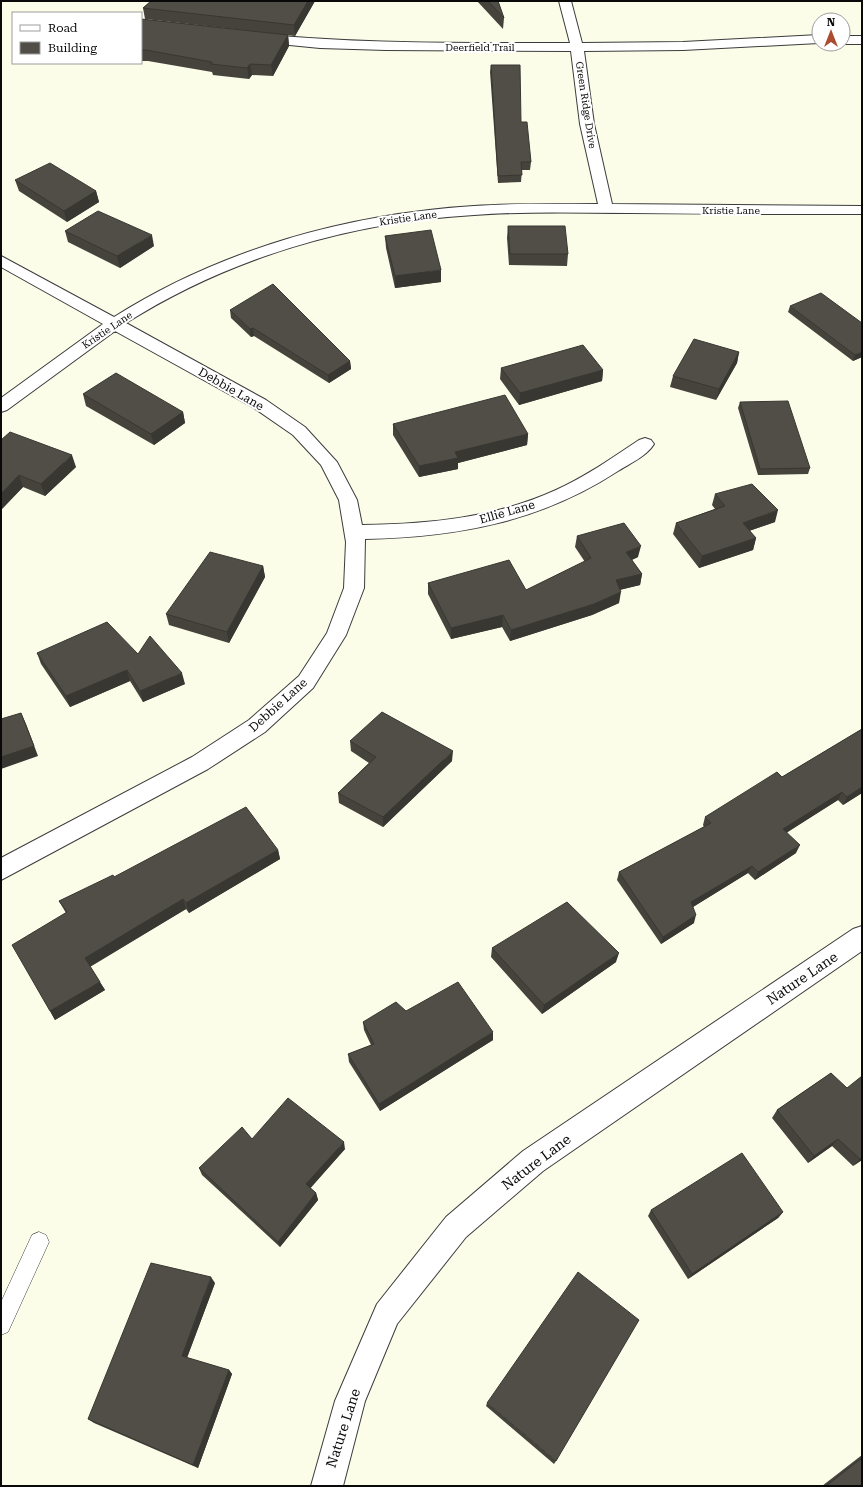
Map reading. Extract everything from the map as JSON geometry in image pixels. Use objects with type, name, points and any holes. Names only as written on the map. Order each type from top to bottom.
[{"type":"street","name":"Green Ridge Drive","points":[[565,1],[577,47],[587,124],[606,209]]},
{"type":"street","name":"Deerfield Trail","points":[[247,37],[320,44],[349,45],[577,47],[683,46],[811,39]]},
{"type":"street","points":[[851,40],[862,40]]},
{"type":"street","name":"Kristie Lane","points":[[1,406],[114,324],[194,279],[256,253],[318,234],[384,220],[451,212],[606,209],[862,210]]},
{"type":"street","name":"Debbie Lane","points":[[1,261],[260,404],[298,431],[328,462],[348,500],[356,542],[354,588],[336,635],[306,682],[257,726],[200,763],[1,870]]},
{"type":"street","name":"Ellie Lane","points":[[354,532],[391,532],[451,527],[510,514],[561,495],[606,471],[645,444]]},
{"type":"street","name":"Nature Lane","points":[[327,1486],[350,1400],[387,1314],[456,1227],[533,1161],[862,937]]},
{"type":"lane","points":[[1,1326],[39,1242]]},
{"type":"building","points":[[151,1],[308,1],[294,25],[143,8]]},
{"type":"building","points":[[488,1],[498,1],[504,18]]},
{"type":"building","points":[[142,19],[288,35],[271,65],[250,64],[247,68],[211,64],[212,62],[142,50]]},
{"type":"building","points":[[491,65],[520,65],[521,122],[527,122],[531,162],[521,162],[522,175],[498,176]]},
{"type":"building","points":[[50,163],[96,191],[64,211],[15,180]]},
{"type":"building","points":[[98,211],[152,235],[117,256],[65,231]]},
{"type":"building","points":[[508,226],[565,226],[568,254],[510,254]]},
{"type":"building","points":[[431,230],[441,270],[395,276],[385,236]]},
{"type":"building","points":[[273,284],[350,361],[328,375],[253,328],[250,329],[230,310]]},
{"type":"building","points":[[821,293],[862,323],[862,352],[855,355],[790,306]]},
{"type":"building","points":[[694,339],[739,352],[719,389],[673,376]]},
{"type":"building","points":[[583,345],[603,370],[520,393],[501,368]]},
{"type":"building","points":[[116,373],[183,412],[151,434],[83,394]]},
{"type":"building","points":[[505,395],[528,434],[455,452],[458,458],[419,466],[393,424]]},
{"type":"building","points":[[788,401],[810,468],[760,469],[740,402]]},
{"type":"building","points":[[10,432],[72,455],[41,484],[19,475],[1,494],[1,440]]},
{"type":"building","points":[[752,484],[778,510],[743,523],[756,538],[702,556],[676,523],[725,506],[715,494]]},
{"type":"building","points":[[624,523],[641,546],[626,552],[642,574],[616,580],[621,592],[594,604],[511,630],[503,615],[451,628],[428,583],[509,560],[526,590],[591,558],[577,536]]},
{"type":"building","points":[[210,552],[263,566],[227,632],[166,614]]},
{"type":"building","points":[[107,622],[138,654],[150,636],[182,673],[140,691],[127,670],[66,696],[37,653]]},
{"type":"building","points":[[382,712],[453,751],[383,817],[338,793],[376,757],[350,741]]},
{"type":"building","points":[[21,713],[34,746],[1,757],[1,719]]},
{"type":"building","points":[[862,729],[862,787],[847,797],[842,792],[783,829],[800,845],[758,872],[752,866],[691,902],[696,915],[663,937],[619,872],[711,823],[705,817],[777,772],[782,777]]},
{"type":"building","points":[[246,807],[278,850],[186,903],[183,899],[85,958],[100,982],[50,1011],[12,945],[67,912],[59,901],[113,875],[114,877]]},
{"type":"building","points":[[567,902],[619,953],[544,1005],[492,948]]},
{"type":"building","points":[[458,982],[493,1032],[379,1104],[348,1054],[374,1044],[363,1022],[396,1002],[406,1011]]},
{"type":"building","points":[[831,1073],[847,1088],[862,1076],[862,1158],[860,1159],[838,1139],[814,1156],[777,1110]]},
{"type":"building","points":[[288,1098],[344,1142],[306,1184],[316,1193],[278,1242],[199,1168],[242,1127],[252,1139]]},
{"type":"building","points":[[742,1153],[783,1212],[692,1274],[651,1210]]},
{"type":"building","points":[[151,1263],[211,1277],[182,1356],[229,1370],[193,1465],[88,1419]]},
{"type":"building","points":[[578,1272],[639,1320],[556,1461],[487,1403]]},
{"type":"building","points":[[862,1458],[862,1486],[826,1486]]}]
